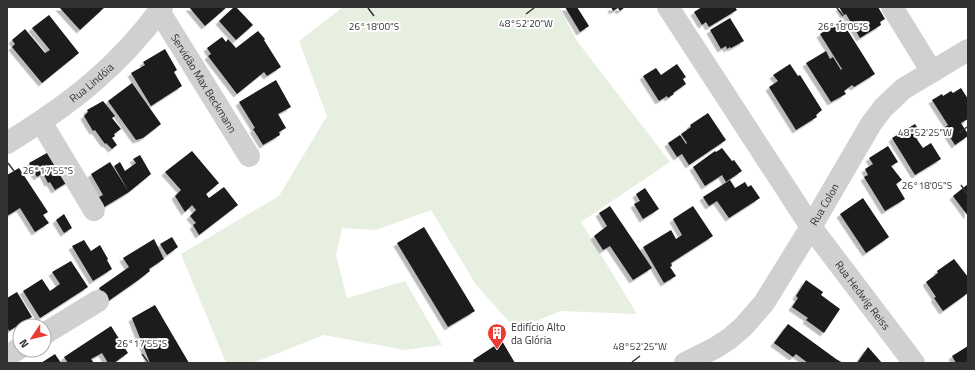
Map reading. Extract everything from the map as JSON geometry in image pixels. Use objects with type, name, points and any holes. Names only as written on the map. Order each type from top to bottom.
[{"type":"street","name":"Rua Hedwig Reiss","points":[[668,7],[811,227],[914,363]]},
{"type":"street","points":[[892,7],[932,72]]},
{"type":"street","name":"Rua Lindóia","points":[[7,143],[41,122],[99,78],[116,61],[161,9]]},
{"type":"street","name":"Servidão Max Beckmann","points":[[161,9],[249,156]]},
{"type":"street","name":"Rua Colon","points":[[685,363],[729,339],[764,303],[811,227],[871,124],[883,108],[903,89],[968,50]]},
{"type":"street","points":[[41,122],[94,210]]},
{"type":"street","points":[[52,329],[98,301]]},
{"type":"shaded area","points":[[343,7],[559,7],[577,41],[670,162],[581,222],[637,314],[561,311],[516,329],[476,285],[431,210],[376,230],[342,228],[336,255],[347,298],[405,281],[442,345],[405,350],[324,335],[253,363],[226,363],[181,254],[279,196],[327,116],[299,41]]},
{"type":"building","points":[[59,7],[105,7],[80,30]]},
{"type":"building","points":[[189,7],[227,7],[205,26]]},
{"type":"building","points":[[234,7],[236,7],[253,25],[236,40],[219,21]]},
{"type":"building","points":[[565,7],[577,7],[589,26],[580,32]]},
{"type":"building","points":[[611,7],[625,7],[620,11],[618,8],[613,11]]},
{"type":"building","points":[[702,7],[735,7],[737,10],[709,27],[706,22],[702,25],[694,12]]},
{"type":"building","points":[[839,7],[878,7],[885,19],[880,22],[881,25],[860,38],[846,14],[844,15]]},
{"type":"building","points":[[49,15],[79,53],[42,83],[12,47],[15,44],[12,40],[25,29],[45,53],[50,50],[32,28]]},
{"type":"building","points":[[730,18],[744,41],[731,48],[730,47],[727,49],[726,46],[721,49],[710,30]]},
{"type":"building","points":[[841,20],[875,74],[854,87],[852,85],[844,91],[846,94],[831,102],[806,63],[826,51],[830,59],[833,57],[841,70],[842,69],[820,34]]},
{"type":"building","points":[[258,31],[265,39],[264,40],[281,67],[267,76],[264,72],[237,94],[208,56],[211,54],[207,48],[222,37],[226,42],[228,39],[236,48]]},
{"type":"building","points":[[165,49],[177,70],[174,72],[182,86],[151,106],[131,73],[145,65],[143,62]]},
{"type":"building","points":[[677,64],[686,77],[683,79],[686,84],[668,98],[667,96],[659,101],[643,76],[656,68],[661,75]]},
{"type":"building","points":[[790,64],[798,76],[800,75],[822,110],[816,115],[817,117],[796,130],[769,87],[778,81],[773,75]]},
{"type":"building","points":[[276,80],[291,107],[278,114],[286,128],[279,132],[280,135],[263,145],[253,129],[255,128],[239,102]]},
{"type":"building","points":[[132,83],[161,124],[143,138],[136,140],[108,101]]},
{"type":"building","points":[[961,88],[968,99],[968,119],[961,123],[968,136],[955,145],[944,128],[948,125],[932,100],[942,94],[943,96],[951,91],[953,93]]},
{"type":"building","points":[[103,101],[115,116],[112,118],[121,129],[114,134],[115,136],[112,138],[117,145],[112,149],[106,143],[105,144],[95,130],[93,131],[84,116],[88,112],[87,110]]},
{"type":"building","points":[[708,113],[726,140],[689,165],[682,154],[677,157],[668,143],[680,135],[686,144],[687,143],[681,134],[691,127],[690,125]]},
{"type":"building","points":[[915,124],[922,135],[916,138],[923,148],[931,143],[941,159],[915,175],[892,138]]},
{"type":"building","points":[[888,146],[898,162],[891,166],[902,180],[896,184],[905,199],[885,211],[864,177],[868,175],[865,169],[873,164],[869,158]]},
{"type":"building","points":[[722,148],[742,171],[726,182],[722,175],[705,186],[693,167],[715,151],[716,152]]},
{"type":"building","points":[[54,149],[71,180],[55,190],[50,182],[48,183],[43,173],[37,177],[29,163]]},
{"type":"building","points":[[192,151],[219,183],[206,194],[209,198],[224,187],[238,205],[199,235],[193,225],[196,223],[190,216],[196,210],[192,205],[185,212],[175,196],[181,190],[165,172]]},
{"type":"building","points":[[140,155],[151,174],[129,192],[114,166],[120,162],[125,171],[136,163],[133,159]]},
{"type":"building","points":[[110,162],[129,192],[101,209],[95,199],[103,195],[91,174]]},
{"type":"building","points":[[19,168],[48,212],[43,215],[49,223],[35,232],[20,208],[7,216],[7,175]]},
{"type":"building","points":[[730,180],[735,188],[745,182],[748,187],[751,185],[760,198],[729,218],[717,201],[709,206],[703,197]]},
{"type":"building","points":[[968,184],[968,216],[953,196]]},
{"type":"building","points":[[645,188],[659,209],[643,219],[634,204],[640,201],[636,194]]},
{"type":"building","points":[[863,198],[889,237],[866,253],[840,214]]},
{"type":"building","points":[[610,206],[652,268],[633,280],[610,246],[603,250],[594,236],[607,226],[599,213]]},
{"type":"building","points":[[693,206],[713,236],[671,263],[672,266],[670,267],[676,276],[664,283],[643,247],[671,230],[676,239],[682,235],[673,219]]},
{"type":"building","points":[[64,214],[72,228],[64,233],[56,220]]},
{"type":"building","points":[[424,227],[475,311],[448,327],[397,243]]},
{"type":"building","points":[[172,237],[178,247],[167,255],[160,244]]},
{"type":"building","points":[[154,239],[164,259],[149,269],[150,271],[137,281],[107,302],[99,288],[129,267],[123,258]]},
{"type":"building","points":[[84,240],[91,251],[100,245],[112,269],[93,281],[72,246]]},
{"type":"building","points":[[954,259],[968,277],[968,293],[943,311],[926,282],[938,273],[937,271]]},
{"type":"building","points":[[71,261],[88,287],[40,318],[23,291],[42,279],[50,291],[60,284],[52,272]]},
{"type":"building","points":[[806,280],[823,292],[821,295],[840,309],[824,333],[806,320],[808,318],[792,307],[798,298],[796,296]]},
{"type":"building","points":[[17,292],[32,317],[12,318],[12,329],[9,331],[7,327],[7,298]]},
{"type":"building","points":[[155,305],[189,363],[150,363],[132,318]]},
{"type":"building","points":[[788,324],[843,363],[808,363],[796,354],[793,357],[774,343]]},
{"type":"building","points":[[111,326],[128,353],[114,363],[108,363],[102,353],[91,359],[94,363],[68,363],[64,357]]},
{"type":"building","name":"Edifício Alto da Glória","points":[[502,341],[515,363],[475,363],[473,360]]},
{"type":"building","points":[[968,346],[968,363],[956,363],[952,356]]},
{"type":"building","points":[[868,347],[882,363],[857,363]]},
{"type":"building","points":[[55,354],[61,363],[41,363],[49,358],[52,358],[52,356]]},
{"type":"place","name":"Edifício Alto da Glória","points":[[497,350]]}]
